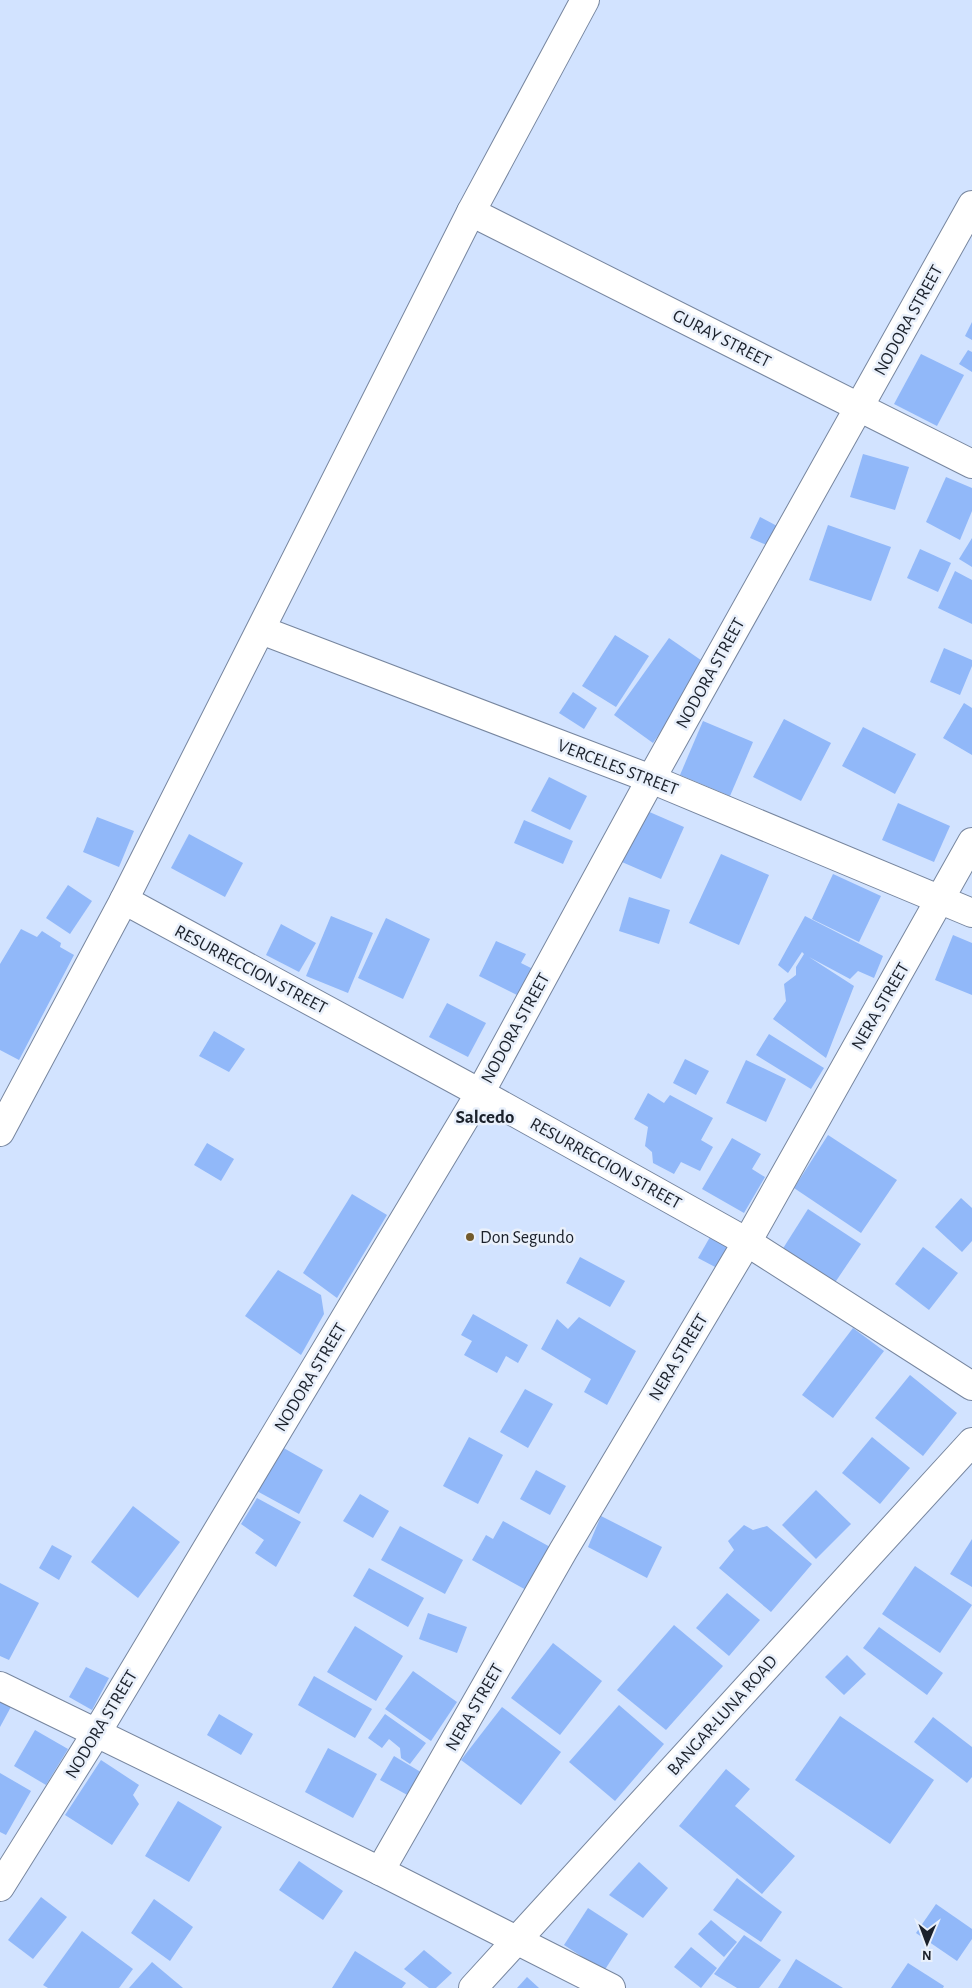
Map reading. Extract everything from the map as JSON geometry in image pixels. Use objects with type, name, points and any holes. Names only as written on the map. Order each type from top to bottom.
[{"type":"street","points":[[0,1132],[124,900],[471,212],[585,0]]},
{"type":"street","name":"NODORA STREET","points":[[0,1886],[97,1732],[480,1093],[651,779],[972,205]]},
{"type":"street","name":"GURAY STREET","points":[[471,212],[972,464]]},
{"type":"street","name":"VERCELES STREET","points":[[261,630],[651,779],[972,913]]},
{"type":"street","name":"NERA STREET","points":[[380,1871],[563,1551],[747,1242],[972,842]]},
{"type":"street","name":"RESURRECCION STREET","points":[[124,900],[480,1093],[747,1242],[972,1386]]},
{"type":"street","name":"BANGAR-LUNA ROAD","points":[[473,1988],[972,1442]]},
{"type":"street","points":[[0,1686],[380,1871],[611,1988]]},
{"type":"building","points":[[972,322],[972,340],[965,336]]},
{"type":"building","points":[[968,350],[972,352],[972,372],[959,364]]},
{"type":"building","points":[[921,354],[964,375],[937,426],[894,404]]},
{"type":"building","points":[[863,454],[909,467],[895,510],[850,497]]},
{"type":"building","points":[[946,477],[972,488],[972,511],[960,540],[926,522]]},
{"type":"building","points":[[760,517],[779,527],[769,546],[750,538]]},
{"type":"building","points":[[828,525],[891,547],[871,601],[809,580]]},
{"type":"building","points":[[972,538],[972,567],[959,559]]},
{"type":"building","points":[[920,549],[951,563],[938,592],[907,578]]},
{"type":"building","points":[[955,571],[972,580],[972,624],[938,608]]},
{"type":"building","points":[[615,635],[649,656],[616,707],[582,686]]},
{"type":"building","points":[[669,638],[708,665],[653,743],[614,715]]},
{"type":"building","points":[[944,648],[972,660],[972,666],[960,695],[930,682]]},
{"type":"building","points":[[573,692],[597,708],[584,729],[559,713]]},
{"type":"building","points":[[964,703],[972,708],[972,755],[943,738]]},
{"type":"building","points":[[784,719],[831,743],[801,801],[753,777]]},
{"type":"building","points":[[703,721],[753,742],[730,796],[680,775]]},
{"type":"building","points":[[863,727],[916,754],[895,794],[842,766]]},
{"type":"building","points":[[549,777],[587,796],[570,830],[531,811]]},
{"type":"building","points":[[898,803],[950,826],[934,862],[882,840]]},
{"type":"building","points":[[638,807],[684,827],[661,879],[615,859]]},
{"type":"building","points":[[97,817],[134,831],[119,867],[83,852]]},
{"type":"building","points":[[524,820],[573,841],[563,864],[514,843]]},
{"type":"building","points":[[189,834],[243,863],[225,897],[171,868]]},
{"type":"building","points":[[721,854],[769,875],[739,945],[689,923]]},
{"type":"building","points":[[833,874],[881,896],[859,942],[812,919]]},
{"type":"building","points":[[68,885],[92,901],[70,934],[46,918]]},
{"type":"building","points":[[629,897],[670,910],[659,944],[619,931]]},
{"type":"building","points":[[331,916],[373,933],[348,993],[306,976]]},
{"type":"building","points":[[805,916],[883,956],[874,978],[858,971],[850,979],[809,957],[854,986],[826,1058],[773,1019],[786,1001],[784,984],[796,975],[796,967],[804,954],[802,952],[788,973],[778,965]]},
{"type":"building","points":[[386,918],[430,939],[403,999],[358,978]]},
{"type":"building","points":[[281,924],[316,943],[299,972],[266,955]]},
{"type":"building","points":[[21,929],[37,937],[42,931],[61,943],[60,947],[74,955],[19,1060],[0,1050],[0,964]]},
{"type":"building","points":[[953,935],[972,943],[972,995],[935,980]]},
{"type":"building","points":[[496,941],[526,954],[521,963],[533,969],[521,997],[479,976]]},
{"type":"building","points":[[447,1003],[486,1023],[468,1057],[429,1037]]},
{"type":"building","points":[[214,1031],[245,1049],[229,1072],[199,1056]]},
{"type":"building","points":[[769,1034],[824,1068],[811,1089],[756,1055]]},
{"type":"building","points":[[685,1059],[709,1071],[696,1095],[673,1083]]},
{"type":"building","points":[[746,1060],[786,1079],[766,1122],[726,1103]]},
{"type":"building","points":[[648,1093],[664,1103],[670,1095],[713,1118],[701,1140],[713,1147],[700,1171],[681,1162],[674,1174],[653,1163],[652,1152],[645,1146],[648,1127],[634,1119]]},
{"type":"building","points":[[828,1135],[897,1180],[861,1233],[794,1188]]},
{"type":"building","points":[[732,1138],[761,1154],[752,1169],[765,1177],[744,1213],[702,1189]]},
{"type":"building","points":[[207,1143],[234,1159],[221,1181],[194,1165]]},
{"type":"building","points":[[352,1194],[387,1215],[337,1298],[303,1273]]},
{"type":"building","points":[[961,1198],[972,1208],[972,1241],[962,1252],[935,1227]]},
{"type":"building","points":[[808,1209],[861,1244],[834,1284],[782,1250]]},
{"type":"building","points":[[710,1237],[729,1248],[717,1268],[698,1258]]},
{"type":"building","points":[[923,1247],[958,1273],[929,1310],[895,1284]]},
{"type":"building","points":[[580,1257],[625,1281],[610,1307],[566,1283]]},
{"type":"building","points":[[278,1270],[321,1295],[324,1314],[301,1355],[245,1316]]},
{"type":"building","points":[[473,1314],[528,1345],[518,1363],[506,1356],[497,1373],[464,1355],[472,1341],[461,1335]]},
{"type":"building","points":[[579,1317],[636,1351],[607,1405],[584,1392],[591,1379],[541,1349],[557,1319],[568,1329]]},
{"type":"building","points":[[853,1328],[884,1351],[833,1418],[802,1395]]},
{"type":"building","points":[[910,1375],[957,1413],[923,1456],[875,1418]]},
{"type":"building","points":[[525,1389],[553,1404],[528,1448],[500,1432]]},
{"type":"building","points":[[469,1437],[503,1455],[478,1504],[443,1486]]},
{"type":"building","points":[[872,1437],[910,1468],[880,1504],[842,1473]]},
{"type":"building","points":[[280,1446],[323,1470],[299,1514],[255,1490]]},
{"type":"building","points":[[536,1470],[566,1486],[550,1515],[520,1499]]},
{"type":"building","points":[[816,1490],[851,1524],[816,1559],[782,1525]]},
{"type":"building","points":[[360,1494],[389,1511],[373,1538],[343,1521]]},
{"type":"building","points":[[257,1498],[301,1522],[276,1567],[255,1553],[264,1540],[241,1524]]},
{"type":"building","points":[[133,1506],[180,1542],[138,1598],[91,1562]]},
{"type":"building","points":[[601,1516],[662,1547],[647,1578],[588,1547]]},
{"type":"building","points":[[503,1521],[552,1548],[528,1591],[472,1560],[486,1535],[493,1539]]},
{"type":"building","points":[[744,1525],[753,1530],[767,1526],[812,1564],[771,1612],[719,1568],[734,1550],[728,1541]]},
{"type":"building","points":[[400,1526],[463,1560],[445,1594],[381,1560]]},
{"type":"building","points":[[972,1539],[972,1587],[950,1574]]},
{"type":"building","points":[[52,1545],[72,1556],[59,1580],[39,1568]]},
{"type":"building","points":[[915,1566],[972,1605],[940,1653],[882,1614]]},
{"type":"building","points":[[369,1568],[424,1598],[408,1627],[353,1596]]},
{"type":"building","points":[[0,1583],[39,1603],[9,1660],[0,1656]]},
{"type":"building","points":[[727,1593],[760,1620],[729,1656],[696,1628]]},
{"type":"building","points":[[428,1613],[467,1627],[457,1653],[419,1639]]},
{"type":"building","points":[[674,1625],[723,1666],[666,1730],[617,1690]]},
{"type":"building","points":[[355,1626],[403,1656],[376,1701],[327,1672]]},
{"type":"building","points":[[879,1627],[943,1673],[927,1695],[863,1648]]},
{"type":"building","points":[[553,1643],[602,1681],[560,1735],[511,1698]]},
{"type":"building","points":[[847,1655],[866,1674],[844,1695],[825,1677]]},
{"type":"building","points":[[86,1667],[109,1678],[92,1710],[69,1697]]},
{"type":"building","points":[[413,1671],[457,1702],[431,1741],[385,1709]]},
{"type":"building","points":[[314,1676],[372,1709],[355,1738],[298,1705]]},
{"type":"building","points":[[0,1699],[12,1705],[0,1727]]},
{"type":"building","points":[[619,1705],[664,1744],[615,1801],[569,1762]]},
{"type":"building","points":[[502,1707],[561,1752],[521,1805],[461,1760]]},
{"type":"building","points":[[219,1714],[253,1734],[241,1755],[207,1735]]},
{"type":"building","points":[[385,1714],[426,1743],[410,1764],[401,1758],[400,1748],[389,1739],[382,1748],[368,1738]]},
{"type":"building","points":[[840,1716],[934,1780],[890,1844],[795,1780]]},
{"type":"building","points":[[933,1717],[972,1747],[972,1777],[967,1783],[914,1742]]},
{"type":"building","points":[[35,1730],[68,1749],[46,1785],[14,1766]]},
{"type":"building","points":[[328,1748],[377,1774],[353,1818],[305,1792]]},
{"type":"building","points":[[394,1756],[424,1774],[411,1797],[380,1780]]},
{"type":"building","points":[[101,1760],[139,1785],[133,1795],[139,1804],[112,1845],[65,1815]]},
{"type":"building","points":[[726,1769],[750,1789],[735,1806],[795,1856],[762,1894],[679,1826]]},
{"type":"building","points":[[0,1773],[31,1791],[6,1835],[0,1832]]},
{"type":"building","points":[[178,1801],[222,1827],[189,1882],[145,1856]]},
{"type":"building","points":[[299,1861],[343,1891],[323,1920],[279,1890]]},
{"type":"building","points":[[639,1862],[668,1888],[643,1918],[609,1895]]},
{"type":"building","points":[[737,1878],[782,1912],[761,1942],[713,1910]]},
{"type":"building","points":[[41,1897],[67,1917],[33,1959],[8,1940]]},
{"type":"building","points":[[154,1899],[193,1927],[170,1961],[131,1933]]},
{"type":"building","points":[[936,1904],[972,1929],[972,1939],[957,1961],[916,1933]]},
{"type":"building","points":[[588,1908],[628,1934],[604,1971],[564,1945]]},
{"type":"building","points":[[711,1920],[737,1942],[724,1957],[698,1934]]},
{"type":"building","points":[[82,1931],[133,1969],[119,1988],[48,1988],[43,1985]]},
{"type":"building","points":[[744,1935],[781,1960],[759,1988],[737,1988],[714,1974]]},
{"type":"building","points":[[691,1947],[717,1968],[701,1988],[674,1967]]},
{"type":"building","points":[[424,1950],[452,1973],[436,1988],[429,1988],[404,1969]]},
{"type":"building","points":[[355,1951],[406,1983],[402,1988],[332,1988]]},
{"type":"building","points":[[796,1959],[843,1988],[778,1988]]},
{"type":"building","points":[[152,1962],[183,1988],[129,1988]]},
{"type":"building","points":[[908,1963],[944,1986],[943,1988],[891,1988]]},
{"type":"building","points":[[527,1977],[539,1988],[517,1988]]},
{"type":"place","name":"Don Segundo","points":[[470,1237]]},
{"type":"district","name":"Salcedo","points":[[485,1116]]}]
